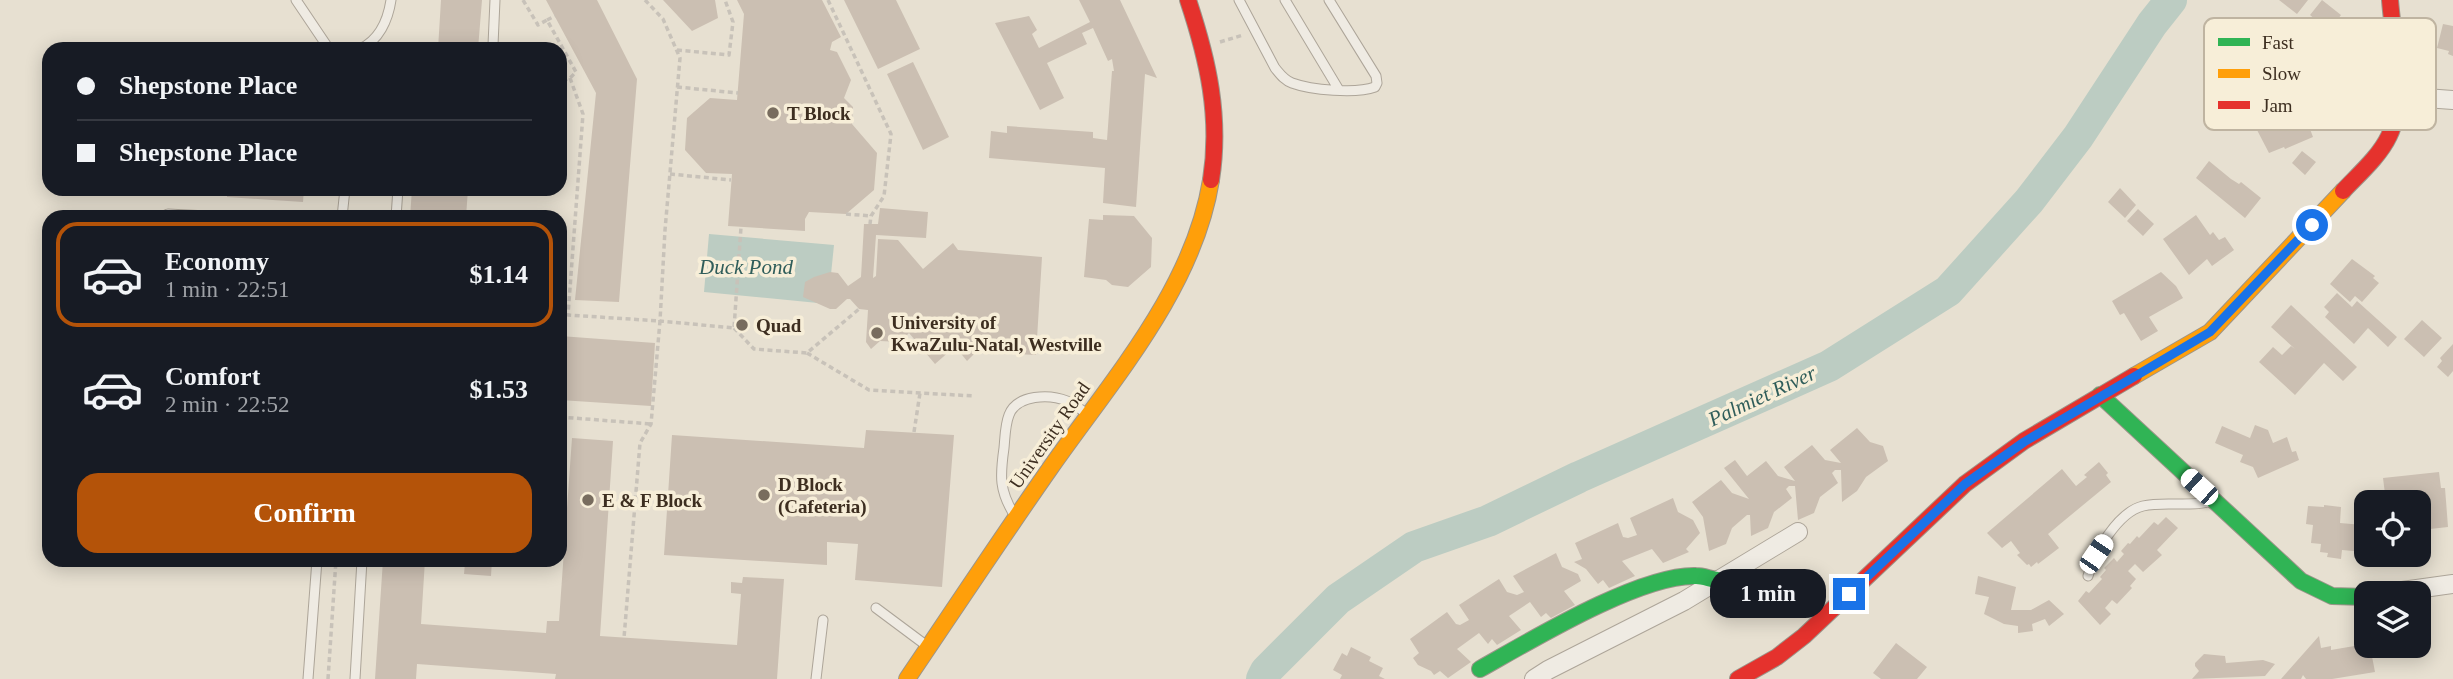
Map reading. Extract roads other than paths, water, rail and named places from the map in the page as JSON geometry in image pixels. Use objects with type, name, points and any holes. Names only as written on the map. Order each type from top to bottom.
[{"type":"street","name":"University Road","points":[[907,679],[1016,517],[1161,311],[1181,276],[1205,217],[1216,139],[1214,99],[1205,46],[1188,0]]},
{"type":"street","points":[[2390,0],[2392,18]]},
{"type":"street","points":[[1738,679],[1777,657],[1804,636],[1965,484],[2024,442],[2100,395],[2188,347],[2220,323],[2380,150],[2391,130]]},
{"type":"street","points":[[2100,395],[2308,586],[2320,594],[2354,598]]},
{"type":"street","points":[[1534,679],[1684,601],[1798,532]]},
{"type":"street","points":[[1480,669],[1624,593],[1691,574],[1707,575],[1717,580]]},
{"type":"street","points":[[2431,587],[2453,584]]},
{"type":"lane","points":[[296,0],[324,42]]},
{"type":"lane","points":[[369,42],[386,22],[391,0]]},
{"type":"lane","points":[[493,42],[495,0]]},
{"type":"lane","points":[[1239,0],[1283,78],[1305,86],[1339,90],[1366,90],[1375,87],[1376,76],[1329,0]]},
{"type":"lane","points":[[1285,0],[1339,90]]},
{"type":"lane","points":[[1016,517],[1006,502],[1001,481],[1009,415],[1016,405],[1027,399],[1066,401],[1090,415]]},
{"type":"lane","points":[[2088,576],[2096,554],[2114,528],[2129,513],[2142,506],[2200,504],[2213,500]]},
{"type":"lane","points":[[308,679],[316,567]]},
{"type":"lane","points":[[355,679],[362,567]]},
{"type":"lane","points":[[876,608],[929,647]]},
{"type":"lane","points":[[817,679],[823,621]]},
{"type":"water","name":"Duck Pond","points":[[709,234],[834,245],[828,304],[704,292]]},
{"type":"waterway","name":"Palmiet River","points":[[1262,679],[1266,671],[1338,599],[1414,547],[1488,521],[1579,477],[1829,366],[1948,291],[2029,201],[2078,137],[2152,24],[2171,0]]},
{"type":"place","name":"T Block","points":[[773,113]]},
{"type":"place","name":"Quad","points":[[742,325]]},
{"type":"place","name":"University of KwaZulu-Natal, Westville","points":[[877,333]]},
{"type":"place","name":"D Block (Cafeteria)","points":[[764,495]]},
{"type":"place","name":"E & F Block","points":[[588,500]]}]
